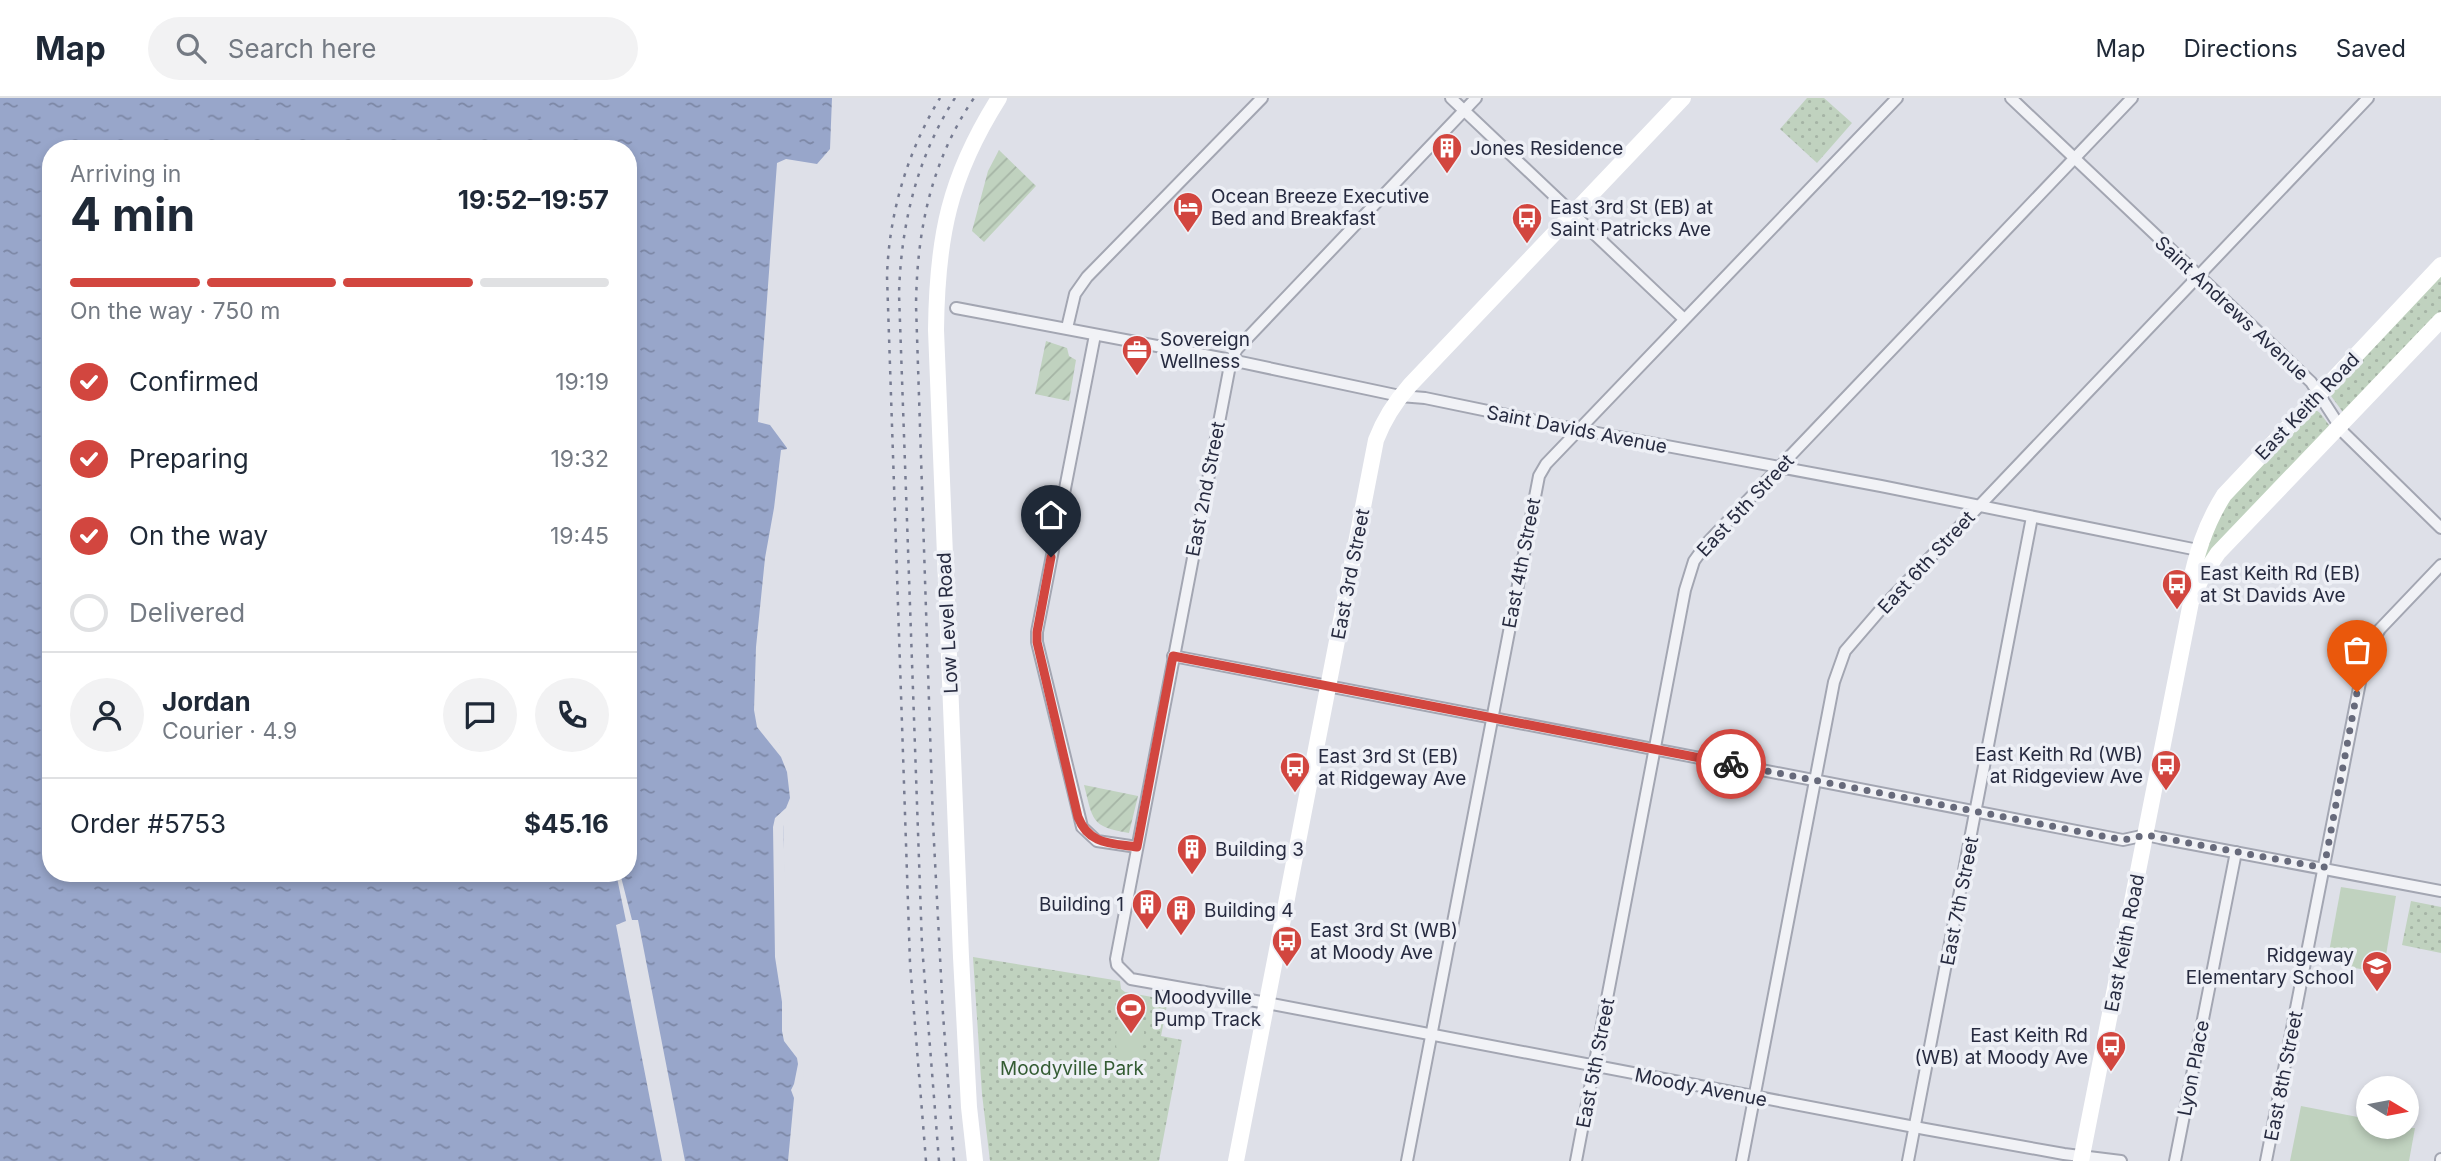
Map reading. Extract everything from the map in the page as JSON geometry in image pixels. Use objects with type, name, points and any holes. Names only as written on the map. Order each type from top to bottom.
[{"type":"street","name":"Low Level Road","points":[[975,1161],[969,1107],[960,944],[936,282],[946,213],[970,149],[999,98]]},
{"type":"street","points":[[1067,328],[1075,294],[1087,277],[1262,98]]},
{"type":"street","points":[[1451,98],[1683,318]]},
{"type":"street","name":"East 2nd Street","points":[[1120,969],[1116,960],[1231,360],[1237,349],[1476,98]]},
{"type":"street","name":"East 3rd Street","points":[[1237,1161],[1376,440],[1387,415],[1401,396],[1683,98]]},
{"type":"street","name":"East 4th Street","points":[[1406,1161],[1536,486],[1546,464],[1683,318],[1897,98]]},
{"type":"street","name":"Saint Andrews Avenue","points":[[2011,98],[2311,382],[2339,426],[2441,528]]},
{"type":"street","name":"East 5th Street","points":[[1576,1161],[1690,571],[1707,543],[2132,98]]},
{"type":"street","name":"East 6th Street","points":[[1742,1161],[1837,670],[1844,652],[1882,608],[2368,98]]},
{"type":"street","name":"East Keith Road","points":[[2192,602],[2189,590],[2197,550],[2224,495],[2441,265]]},
{"type":"street","name":"Saint Davids Avenue","points":[[956,309],[1067,328],[1401,396],[1425,398],[2197,550]]},
{"type":"street","name":"East Keith Road","points":[[2081,1158],[2192,602],[2202,577],[2218,553],[2441,320]]},
{"type":"street","points":[[1095,334],[1039,619],[1037,642],[1082,827],[1097,841],[1137,847]]},
{"type":"street","name":"East 7th Street","points":[[1908,1161],[2032,517]]},
{"type":"street","name":"East 8th Street","points":[[2266,1161],[2366,652],[2379,629],[2441,565]]},
{"type":"street","points":[[1173,656],[2123,840],[2146,835],[2441,891]]},
{"type":"street","name":"Lyon Place","points":[[2175,1161],[2236,852]]},
{"type":"street","name":"Moody Avenue","points":[[1120,969],[1131,979],[2081,1158],[2121,1161]]},
{"type":"green space","points":[[1807,98],[1824,98],[1852,123],[1817,163],[1780,129]]},
{"type":"green space","points":[[999,150],[1036,186],[984,242],[972,231],[988,171]]},
{"type":"green space","points":[[2441,272],[2441,314],[2345,415],[2330,391]]},
{"type":"green space","points":[[1046,341],[1067,348],[1069,356],[1076,360],[1069,401],[1035,394]]},
{"type":"green space","points":[[2316,410],[2329,425],[2328,432],[2198,570],[2226,501],[2309,411]]},
{"type":"green space","points":[[1084,785],[1138,796],[1129,833],[1107,828],[1095,820]]},
{"type":"green space","points":[[2341,887],[2396,896],[2383,973],[2327,963]]},
{"type":"green space","points":[[2411,901],[2441,907],[2441,953],[2402,945]]},
{"type":"green space","name":"Moodyville Park","points":[[973,957],[1120,981],[1121,989],[1125,992],[1168,1000],[1161,1036],[1182,1040],[1159,1161],[990,1161],[982,1094]]},
{"type":"green space","name":"Moodyville Pump Track","points":[[1128,1008],[1133,1008],[1138,1014],[1144,1035],[1138,1065],[1127,1069],[1118,1056],[1116,1038],[1119,1021]]},
{"type":"green space","points":[[2301,1106],[2356,1117],[2356,1139],[2413,1139],[2409,1161],[2290,1161]]},
{"type":"water","points":[[0,98],[832,98],[830,149],[817,164],[786,159],[777,163],[758,422],[770,425],[787,448],[781,511],[767,582],[761,712],[788,757],[795,802],[783,820],[788,1037],[800,1056],[797,1161],[0,1161]]},
{"type":"pier","points":[[787,449],[791,452],[766,628],[765,712],[780,743],[792,756],[799,802],[794,814],[783,826],[792,1036],[804,1061],[800,1161],[788,1161],[794,1098],[791,1090],[798,1064],[797,1058],[784,1041],[782,1002],[775,957],[773,827],[775,818],[786,808],[790,798],[787,772],[781,757],[757,727],[754,710],[756,647],[765,558],[781,450]]},
{"type":"pier","points":[[618,882],[622,882],[632,920],[638,920],[685,1161],[662,1161],[616,925],[626,921]]},
{"type":"railway","points":[[926,1161],[910,963],[887,276],[891,230],[902,184],[918,140],[940,98]]},
{"type":"railway","points":[[939,1161],[922,945],[899,294],[903,242],[921,167],[955,98]]},
{"type":"railway","points":[[954,1161],[933,823],[916,305],[919,250],[929,197],[947,146],[974,98]]},
{"type":"way so far","points":[[1731,764],[2123,840],[2146,835],[2324,868],[2357,692]]},
{"type":"place","name":"Jones Residence","points":[[1447,175]]},
{"type":"place","name":"Ocean Breeze Executive Bed and Breakfast","points":[[1188,234]]},
{"type":"place","name":"East 3rd St (EB) at Saint Patricks Ave","points":[[1527,245]]},
{"type":"place","name":"Sovereign Wellness","points":[[1137,377]]},
{"type":"place","name":"East Keith Rd (EB) at St Davids Ave","points":[[2177,611]]},
{"type":"place","name":"East Keith Rd (WB) at Ridgeview Ave","points":[[2166,792]]},
{"type":"place","name":"East 3rd St (EB) at Ridgeway Ave","points":[[1295,794]]},
{"type":"place","name":"Building 3","points":[[1192,876]]},
{"type":"place","name":"Building 1","points":[[1147,931]]},
{"type":"place","name":"Building 4","points":[[1181,937]]},
{"type":"place","name":"East 3rd St (WB) at Moody Ave","points":[[1287,968]]},
{"type":"place","name":"Ridgeway Elementary School","points":[[2377,993]]},
{"type":"place","name":"Moodyville Pump Track","points":[[1131,1035]]},
{"type":"place","name":"East Keith Rd (WB) at Moody Ave","points":[[2111,1073]]},
{"type":"route","points":[[1051,557],[1037,642],[1078,817],[1082,827],[1097,841],[1137,847],[1173,656],[1731,764]]}]
